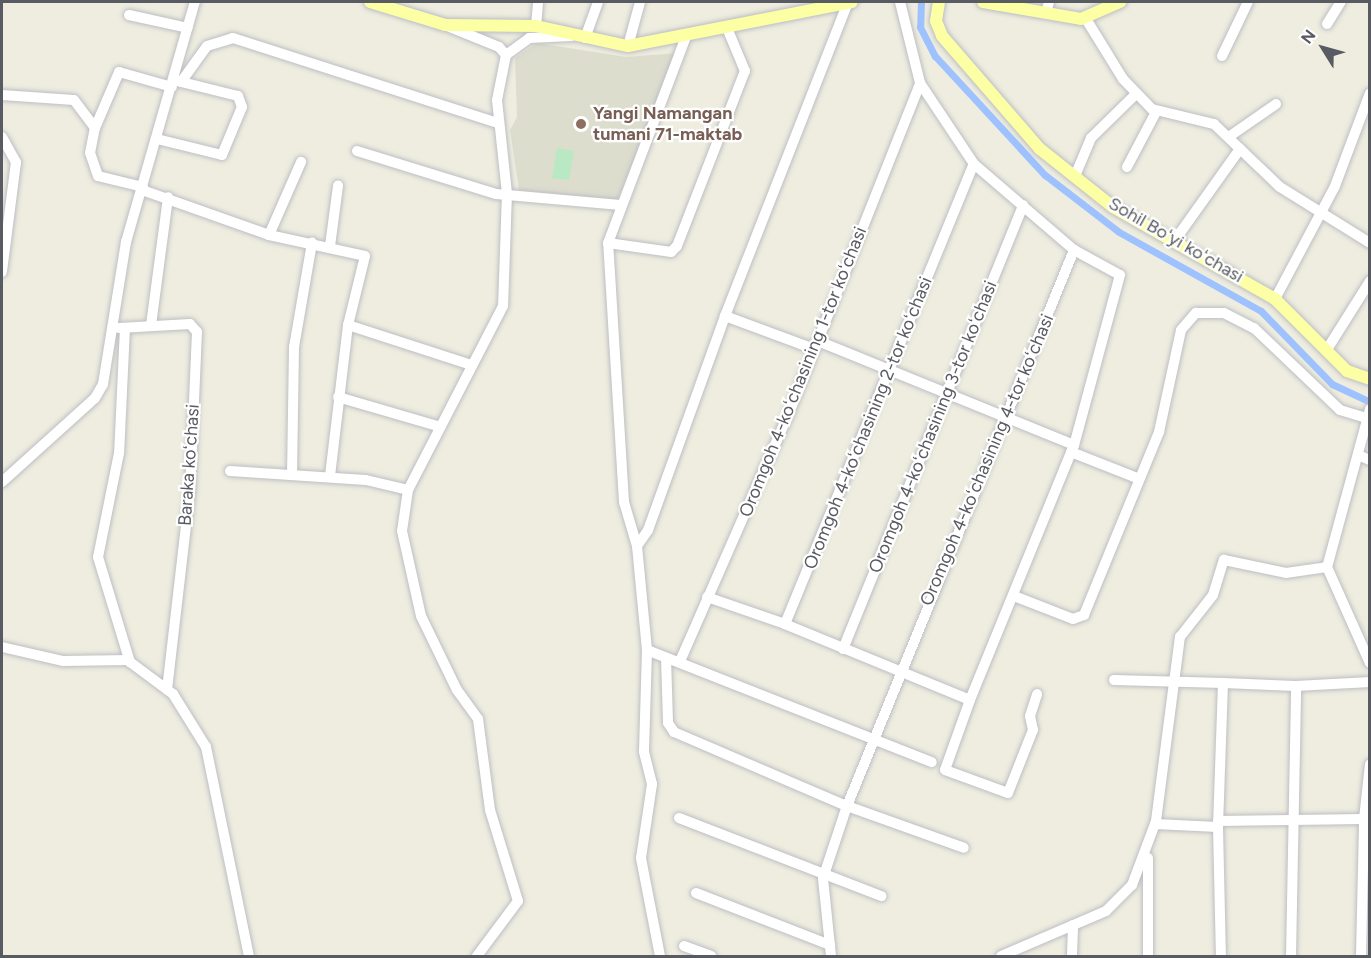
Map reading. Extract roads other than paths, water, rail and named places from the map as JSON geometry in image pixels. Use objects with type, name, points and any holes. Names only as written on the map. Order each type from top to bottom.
[{"type":"main road","points":[[370,2],[445,25],[536,26],[628,46],[686,37],[850,2]]},
{"type":"main road","name":"Sohil Boʻyi koʻchasi","points":[[939,2],[936,21],[947,42],[1040,149],[1113,207],[1175,240],[1275,299],[1347,371],[1370,380]]},
{"type":"main road","points":[[983,2],[1048,7],[1086,19],[1120,2]]},
{"type":"street","points":[[2,482],[95,398],[142,188],[176,83],[195,2]]},
{"type":"street","points":[[536,26],[538,2]]},
{"type":"street","points":[[477,957],[518,901],[490,810],[478,719],[458,690],[421,616],[402,531],[408,490],[437,426],[503,306],[507,193],[498,123],[506,55],[529,38],[581,37],[598,2]]},
{"type":"street","points":[[628,46],[640,2]]},
{"type":"street","points":[[637,546],[648,530],[725,316],[850,2]]},
{"type":"street","points":[[900,2],[920,83],[932,105],[974,164],[1074,250],[1120,275],[1072,449],[970,700],[945,770],[1008,793],[1033,730],[1030,716],[1037,694]]},
{"type":"street","points":[[1222,56],[1246,2]]},
{"type":"street","points":[[1327,24],[1341,2]]},
{"type":"street","points":[[129,15],[188,28]]},
{"type":"street","points":[[1086,19],[1136,94],[1156,112],[1196,117],[1230,136],[1240,149],[1320,215],[1370,243]]},
{"type":"street","points":[[445,25],[499,47],[506,55]]},
{"type":"street","points":[[609,243],[671,252],[677,246],[745,71],[727,28]]},
{"type":"street","points":[[660,957],[641,858],[652,784],[644,751],[647,650],[637,546],[624,502],[619,448],[609,243],[621,205],[686,37]]},
{"type":"street","points":[[176,83],[207,46],[233,38],[498,123]]},
{"type":"street","points":[[157,138],[214,154],[225,151],[242,99],[119,72],[94,128],[90,153],[98,177],[142,188],[269,235],[361,253],[368,262],[348,325],[330,476]]},
{"type":"street","name":"Oromgoh 4-koʻchasining 1-tor koʻchasi","points":[[681,659],[816,345],[920,83]]},
{"type":"street","points":[[1275,299],[1320,215],[1370,93]]},
{"type":"street","points":[[1075,176],[1091,138],[1136,94]]},
{"type":"street","points":[[2,95],[74,100],[94,128]]},
{"type":"street","points":[[1230,136],[1276,104]]},
{"type":"street","points":[[910,107],[932,105]]},
{"type":"street","points":[[1127,167],[1156,112]]},
{"type":"street","points":[[2,137],[16,162],[2,272]]},
{"type":"street","points":[[1175,240],[1240,149]]},
{"type":"street","points":[[357,151],[434,178],[507,193],[621,205]]},
{"type":"street","points":[[269,235],[301,162]]},
{"type":"street","name":"Oromgoh 4-koʻchasining 2-tor koʻchasi","points":[[785,624],[974,164]]},
{"type":"street","points":[[330,246],[338,186]]},
{"type":"street","points":[[151,325],[168,197]]},
{"type":"street","name":"Oromgoh 4-koʻchasining 3-tor koʻchasi","points":[[843,649],[1023,205]]},
{"type":"street","points":[[292,475],[294,346],[312,243]]},
{"type":"street","name":"Oromgoh 4-koʻchasining 4-tor koʻchasi","points":[[823,878],[871,738],[1074,250]]},
{"type":"street","points":[[1326,351],[1370,281]]},
{"type":"street","points":[[1014,596],[1073,619],[1082,617],[1168,404],[1181,330],[1196,313],[1224,313],[1254,328],[1324,398],[1340,410],[1368,415],[1327,567],[1370,663]]},
{"type":"street","points":[[725,316],[891,369],[1006,417],[1137,478]]},
{"type":"street","name":"Baraka koʻchasi","points":[[110,328],[193,324],[197,332],[189,491],[167,690]]},
{"type":"street","points":[[348,325],[471,365]]},
{"type":"street","points":[[125,328],[119,453],[98,557],[129,660],[167,690],[191,720],[211,760],[249,957]]},
{"type":"street","points":[[338,397],[437,426]]},
{"type":"street","points":[[1358,455],[1370,460]]},
{"type":"street","points":[[230,471],[330,476],[408,490]]},
{"type":"street","points":[[1001,957],[1073,925],[1122,899],[1147,853],[1155,825],[1176,684],[1180,637],[1213,595],[1224,561],[1286,573],[1327,567]]},
{"type":"street","points":[[707,597],[785,624],[970,700]]},
{"type":"street","points":[[2,647],[63,661],[129,660]]},
{"type":"street","points":[[647,650],[666,658],[681,659],[932,762]]},
{"type":"street","points":[[666,658],[668,723],[674,732],[847,806],[964,848]]},
{"type":"street","points":[[1114,680],[1176,684],[1296,686],[1370,682]]},
{"type":"street","points":[[1221,957],[1218,824],[1223,683]]},
{"type":"street","points":[[1291,957],[1296,686]]},
{"type":"street","points":[[1361,957],[1364,819],[1368,802],[1370,764]]},
{"type":"street","points":[[679,818],[823,878],[881,896]]},
{"type":"street","points":[[1155,825],[1292,819],[1364,819]]},
{"type":"street","points":[[1147,853],[1148,957]]},
{"type":"street","points":[[696,893],[830,951],[823,878]]},
{"type":"street","points":[[1072,957],[1073,925]]},
{"type":"street","points":[[684,946],[711,957]]},
{"type":"waterway","points":[[921,2],[920,27],[935,56],[1045,175],[1119,232],[1261,311],[1332,384],[1370,402]]},
{"type":"place","name":"Yangi Namangan tumani 71-maktab","points":[[581,124]]}]
